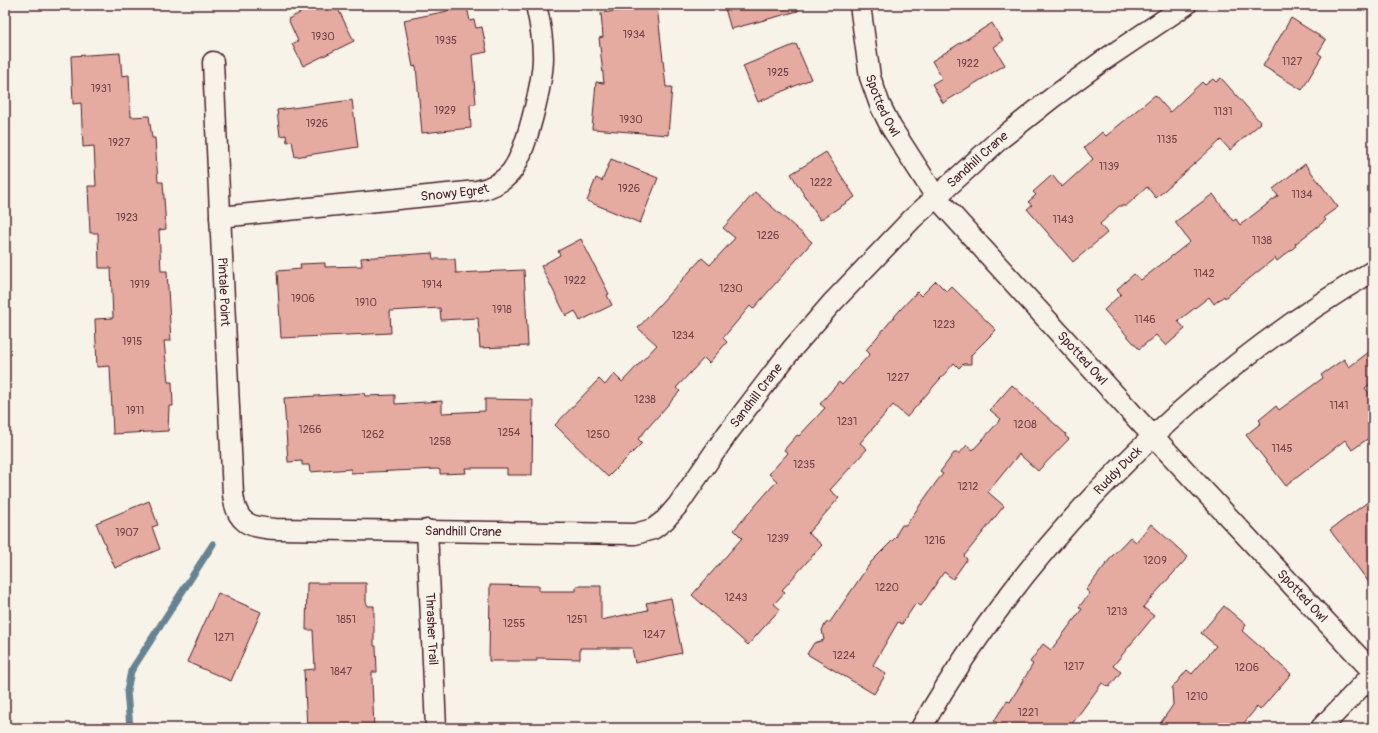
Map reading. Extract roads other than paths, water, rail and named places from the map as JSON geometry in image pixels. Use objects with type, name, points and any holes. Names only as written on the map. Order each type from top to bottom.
[{"type":"street","name":"Snowy Egret","points":[[220,217],[477,191],[490,188],[498,184],[512,171],[521,154],[538,92],[543,52],[536,5]]},
{"type":"street","name":"Spotted Owl","points":[[860,5],[870,77],[880,105],[891,127],[936,197],[1154,437],[1373,673]]},
{"type":"street","name":"Sandhill Crane","points":[[241,519],[250,525],[263,529],[428,530],[635,534],[653,529],[660,525],[678,505],[727,434],[792,349],[874,257],[936,197],[999,140],[1101,62],[1186,5]]},
{"type":"street","name":"Pintale Point","points":[[213,62],[232,494],[235,509],[241,519]]},
{"type":"street","name":"Ruddy Duck","points":[[921,728],[968,652],[1019,582],[1052,542],[1084,507],[1154,437],[1256,350],[1307,313],[1373,271]]},
{"type":"street","name":"Thrasher Trail","points":[[428,530],[436,728]]},
{"type":"street","points":[[1321,728],[1373,673]]},
{"type":"waterway","points":[[130,728],[127,691],[131,671],[213,544]]}]
